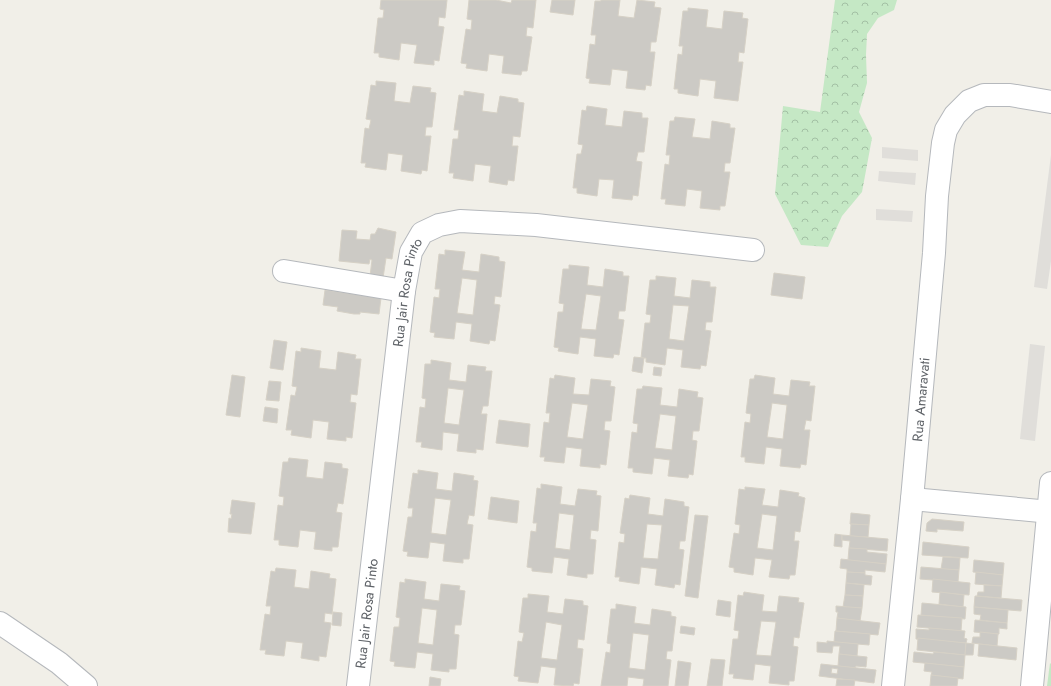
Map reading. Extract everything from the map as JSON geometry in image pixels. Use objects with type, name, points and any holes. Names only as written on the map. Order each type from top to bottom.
[{"type":"street","name":"Rua Amaravati","points":[[893,686],[912,499],[941,163],[946,130],[955,115],[969,101],[984,95],[1010,94],[1051,102]]},
{"type":"street","name":"Rua Jair Rosa Pinto","points":[[358,686],[404,291],[411,252],[422,233],[439,225],[460,221],[536,225],[753,250]]},
{"type":"street","points":[[284,271],[404,291]]},
{"type":"street","points":[[1032,686],[1050,512],[1051,483]]},
{"type":"street","points":[[912,499],[1050,512]]},
{"type":"street","points":[[0,622],[59,663],[86,686]]},
{"type":"shaded area","points":[[882,147],[918,150],[918,161],[882,158]]},
{"type":"shaded area","points":[[1051,155],[1051,261],[1047,289],[1034,287]]},
{"type":"shaded area","points":[[879,171],[916,173],[915,185],[878,181]]},
{"type":"shaded area","points":[[876,209],[913,211],[912,222],[876,220]]},
{"type":"shaded area","points":[[1030,344],[1045,346],[1035,441],[1020,439]]},
{"type":"green space","points":[[835,0],[897,0],[894,10],[878,18],[867,34],[867,83],[859,112],[872,138],[862,192],[842,216],[828,247],[801,245],[775,194],[783,106],[820,112]]},
{"type":"green space","points":[[1050,663],[1051,686],[1047,686]]},
{"type":"building","points":[[381,0],[447,0],[445,18],[439,17],[438,26],[444,27],[439,61],[434,60],[434,65],[414,63],[417,45],[401,43],[399,60],[379,57],[379,53],[374,53],[378,18],[383,18],[384,10],[380,9]]},
{"type":"building","points":[[469,0],[496,0],[511,3],[512,0],[536,0],[533,28],[527,27],[526,36],[532,37],[527,71],[522,71],[521,75],[502,73],[504,56],[489,54],[487,71],[466,68],[467,64],[461,63],[466,29],[471,30],[472,20],[467,19]]},
{"type":"building","points":[[552,0],[575,0],[573,15],[550,12]]},
{"type":"building","points":[[620,0],[618,16],[634,18],[637,0],[655,2],[654,7],[661,8],[656,42],[651,42],[650,52],[655,52],[651,86],[646,85],[645,90],[626,88],[628,71],[612,69],[610,85],[589,83],[590,79],[586,78],[590,44],[595,45],[596,35],[591,35],[595,1]]},
{"type":"building","points":[[688,8],[708,10],[706,27],[722,29],[724,11],[743,13],[742,18],[748,19],[744,53],[739,52],[738,62],[743,62],[738,101],[714,98],[716,81],[700,79],[698,96],[678,93],[678,89],[674,89],[678,54],[682,55],[683,46],[679,46],[683,11],[688,11]]},
{"type":"building","points":[[376,81],[396,83],[394,101],[410,103],[413,86],[431,88],[430,92],[436,93],[432,127],[426,127],[425,136],[431,136],[427,171],[422,170],[421,174],[401,171],[403,155],[388,153],[386,170],[365,167],[366,163],[361,163],[365,128],[369,129],[371,120],[366,119],[371,85],[376,86]]},
{"type":"building","points":[[464,91],[484,94],[482,111],[497,113],[500,96],[518,99],[518,102],[524,103],[520,137],[513,136],[512,146],[518,146],[514,181],[508,180],[507,185],[489,182],[491,166],[475,164],[473,181],[453,178],[454,173],[449,173],[453,139],[458,139],[459,130],[454,130],[459,95],[464,96]]},
{"type":"building","points":[[587,106],[607,109],[605,125],[622,127],[624,111],[642,113],[642,118],[648,118],[644,152],[638,152],[636,161],[642,162],[638,196],[633,195],[632,200],[612,198],[614,180],[599,179],[597,196],[577,193],[577,188],[573,188],[577,154],[581,154],[583,145],[578,144],[582,110],[586,111]]},
{"type":"building","points":[[675,117],[695,119],[692,137],[710,139],[712,121],[730,124],[730,128],[735,128],[730,163],[725,163],[724,172],[730,172],[725,206],[720,206],[720,210],[700,208],[702,191],[687,189],[685,206],[665,204],[666,199],[661,199],[665,164],[669,165],[670,155],[666,155],[670,121],[674,121]]},
{"type":"building","points":[[378,228],[396,232],[392,259],[386,258],[383,278],[370,276],[372,260],[370,259],[369,264],[339,261],[342,230],[357,231],[356,239],[370,240],[371,234],[375,234]]},
{"type":"building","points":[[445,250],[465,252],[462,270],[479,272],[481,254],[499,257],[499,261],[505,262],[501,297],[495,296],[494,304],[500,305],[495,341],[490,340],[489,344],[470,341],[472,324],[456,322],[454,339],[434,337],[435,333],[430,332],[434,297],[439,298],[440,289],[435,289],[439,254],[445,255]],"holes":[[[462,278],[477,280],[473,315],[457,313]]]},
{"type":"building","points":[[569,265],[589,267],[587,285],[603,287],[605,269],[623,272],[623,276],[629,276],[625,311],[619,311],[618,319],[624,320],[619,355],[614,354],[613,358],[594,356],[596,339],[580,337],[578,354],[558,351],[559,348],[554,347],[558,312],[563,312],[564,304],[559,303],[563,269],[569,269]],"holes":[[[586,294],[601,296],[596,330],[581,329]]]},
{"type":"building","points":[[774,273],[805,277],[802,299],[771,295]]},
{"type":"building","points":[[656,276],[676,278],[674,296],[690,298],[692,280],[710,282],[710,287],[716,287],[712,322],[706,322],[705,330],[711,331],[706,366],[701,365],[700,369],[681,367],[683,350],[667,348],[665,365],[646,362],[646,358],[641,358],[645,323],[650,323],[651,315],[646,314],[650,280],[656,280]],"holes":[[[673,305],[689,306],[684,341],[669,339]]]},
{"type":"building","points":[[325,290],[381,298],[379,314],[360,312],[360,314],[354,314],[337,311],[338,307],[323,305]]},
{"type":"building","points":[[274,340],[287,342],[283,370],[270,368]]},
{"type":"building","points":[[301,348],[321,351],[319,368],[336,370],[338,352],[356,355],[355,359],[361,359],[357,395],[351,394],[350,402],[356,403],[352,438],[346,437],[346,441],[327,439],[329,422],[313,420],[311,438],[291,435],[292,430],[286,430],[291,395],[295,396],[297,387],[292,386],[296,351],[301,352]]},
{"type":"building","points":[[634,357],[644,358],[642,373],[632,371]]},
{"type":"building","points":[[431,360],[451,363],[449,380],[466,382],[468,365],[486,367],[485,371],[492,371],[488,406],[483,406],[481,414],[487,414],[483,450],[476,449],[476,453],[457,451],[459,434],[443,432],[442,450],[421,447],[422,442],[416,442],[420,407],[425,408],[426,399],[422,398],[425,364],[431,364]],"holes":[[[448,388],[464,390],[459,425],[444,423]]]},
{"type":"building","points":[[654,367],[662,368],[661,376],[653,375]]},
{"type":"building","points":[[232,375],[245,377],[240,417],[226,415]]},
{"type":"building","points":[[555,375],[575,378],[573,394],[589,395],[591,379],[611,381],[610,386],[615,387],[611,421],[605,421],[604,430],[610,431],[606,465],[600,464],[600,468],[580,466],[582,449],[566,447],[564,463],[544,461],[545,457],[540,457],[544,422],[549,423],[550,413],[546,413],[550,378],[554,379]],"holes":[[[572,403],[588,405],[583,439],[567,437]]]},
{"type":"building","points":[[755,375],[775,378],[773,394],[789,396],[791,380],[810,382],[809,386],[815,386],[811,421],[806,420],[804,430],[810,430],[806,465],[801,464],[800,468],[780,466],[782,449],[766,447],[764,464],[745,462],[745,457],[741,457],[745,422],[750,423],[751,414],[746,413],[750,379],[754,379]],"holes":[[[772,403],[787,405],[783,439],[767,437]]]},
{"type":"building","points":[[269,381],[281,382],[279,401],[266,400]]},
{"type":"building","points":[[643,386],[662,388],[660,405],[677,407],[679,389],[698,392],[697,397],[703,398],[699,431],[693,431],[692,440],[697,441],[693,475],[689,474],[688,478],[668,476],[670,460],[654,458],[652,474],[633,472],[633,468],[628,468],[632,432],[637,433],[638,424],[633,423],[637,389],[642,389]],"holes":[[[660,414],[676,416],[672,450],[655,448]]]},
{"type":"building","points":[[265,407],[278,409],[277,423],[263,421]]},
{"type":"building","points":[[499,420],[530,424],[528,447],[496,443]]},
{"type":"building","points":[[289,458],[308,460],[306,477],[323,479],[325,462],[342,464],[342,468],[348,469],[343,504],[338,503],[336,512],[342,513],[338,547],[332,547],[332,551],[314,549],[316,532],[300,530],[298,547],[279,545],[279,540],[274,540],[278,505],[283,506],[284,497],[279,496],[283,462],[288,462]]},
{"type":"building","points":[[418,470],[438,473],[436,489],[452,491],[454,473],[474,476],[473,480],[478,481],[474,516],[469,515],[467,524],[473,525],[469,559],[463,559],[463,563],[443,561],[445,544],[430,542],[428,558],[407,556],[408,552],[403,551],[408,517],[412,517],[413,508],[408,508],[413,473],[418,474]],"holes":[[[435,498],[451,500],[446,535],[431,533]]]},
{"type":"building","points":[[541,484],[562,487],[560,504],[575,506],[578,489],[597,491],[596,495],[601,496],[598,531],[591,530],[590,539],[596,540],[593,574],[587,574],[587,578],[567,575],[569,559],[554,557],[552,573],[532,571],[532,568],[527,567],[531,531],[536,532],[537,523],[533,523],[537,488],[541,489]],"holes":[[[559,513],[574,515],[570,550],[555,548]]]},
{"type":"building","points":[[745,487],[765,489],[762,505],[778,507],[780,490],[799,493],[798,496],[805,498],[800,532],[795,531],[794,541],[799,541],[795,575],[790,575],[789,579],[769,577],[772,560],[755,558],[753,575],[734,572],[734,568],[729,567],[734,533],[739,534],[740,525],[735,524],[739,489],[745,490]],"holes":[[[762,514],[777,516],[773,550],[757,548]]]},
{"type":"building","points":[[630,495],[650,498],[648,514],[663,516],[665,499],[684,502],[684,506],[689,507],[685,541],[680,541],[679,549],[684,550],[680,585],[675,584],[674,588],[655,585],[657,569],[641,567],[639,584],[619,581],[620,577],[615,577],[619,542],[624,543],[625,534],[620,533],[625,498],[629,499]],"holes":[[[647,524],[662,525],[658,559],[643,558]]]},
{"type":"building","points":[[491,497],[519,501],[517,523],[488,519]]},
{"type":"building","points":[[232,500],[255,503],[251,534],[228,532],[229,518],[231,519],[232,514],[230,514]]},
{"type":"building","points":[[851,513],[870,515],[869,525],[850,524]]},
{"type":"building","points":[[695,515],[708,516],[698,598],[685,596]]},
{"type":"building","points":[[932,519],[964,522],[963,531],[937,529],[937,532],[926,531],[927,523]]},
{"type":"building","points":[[851,524],[869,525],[868,537],[850,536]]},
{"type":"building","points":[[835,534],[842,535],[842,547],[834,546]]},
{"type":"building","points":[[842,535],[888,539],[887,551],[849,548],[850,541],[842,540]]},
{"type":"building","points":[[923,542],[969,547],[968,558],[922,555]]},
{"type":"building","points":[[849,548],[867,549],[867,552],[887,554],[886,564],[848,560]]},
{"type":"building","points":[[943,557],[960,558],[959,570],[941,569]]},
{"type":"building","points":[[841,559],[886,564],[885,572],[865,570],[865,573],[847,572],[847,569],[840,568]]},
{"type":"building","points":[[974,560],[1004,563],[1003,575],[973,572]]},
{"type":"building","points":[[921,567],[959,570],[958,582],[920,579]]},
{"type":"building","points":[[276,568],[296,570],[294,587],[309,589],[311,571],[330,574],[329,578],[336,579],[332,614],[325,613],[324,622],[331,623],[326,657],[319,656],[319,661],[301,658],[303,643],[286,641],[284,656],[265,654],[266,650],[260,650],[265,614],[270,615],[271,606],[266,606],[271,571],[275,572]]},
{"type":"building","points":[[847,572],[865,573],[865,575],[872,576],[871,585],[846,583]]},
{"type":"building","points":[[976,572],[1003,575],[1002,586],[975,584]]},
{"type":"building","points":[[405,579],[426,582],[424,599],[439,601],[441,584],[460,586],[459,590],[465,591],[461,625],[455,625],[454,634],[459,635],[456,669],[449,669],[449,672],[431,670],[433,654],[417,652],[415,668],[394,666],[395,662],[390,661],[394,627],[399,627],[400,618],[396,617],[400,582],[405,583]],"holes":[[[422,608],[437,610],[433,645],[418,643]]]},
{"type":"building","points":[[933,579],[970,583],[969,595],[932,592]]},
{"type":"building","points":[[846,583],[864,585],[863,596],[845,595]]},
{"type":"building","points":[[984,585],[1002,586],[1001,598],[977,596],[978,592],[984,592]]},
{"type":"building","points":[[744,592],[764,595],[762,611],[777,612],[779,596],[799,598],[798,602],[804,603],[799,638],[794,637],[793,646],[798,647],[794,681],[789,681],[789,685],[769,683],[771,666],[755,664],[753,680],[733,678],[734,674],[729,674],[733,639],[738,639],[739,631],[734,630],[738,595],[743,596]],"holes":[[[761,621],[776,622],[771,656],[756,655]]]},
{"type":"building","points":[[940,592],[964,595],[963,607],[939,604]]},
{"type":"building","points":[[528,594],[549,596],[547,612],[563,614],[565,599],[583,601],[583,605],[588,606],[584,640],[578,639],[577,648],[583,649],[579,684],[574,683],[573,686],[554,685],[556,668],[541,666],[538,683],[518,681],[519,677],[514,676],[518,641],[522,642],[524,633],[519,632],[523,598],[528,598]],"holes":[[[546,622],[562,625],[557,660],[541,658]]]},
{"type":"building","points":[[845,595],[863,596],[862,608],[843,607]]},
{"type":"building","points":[[975,596],[1022,600],[1021,611],[974,607]]},
{"type":"building","points":[[718,600],[731,602],[730,617],[716,615]]},
{"type":"building","points":[[922,603],[966,607],[965,619],[921,615]]},
{"type":"building","points":[[616,604],[636,607],[634,623],[650,625],[652,609],[671,612],[671,616],[676,617],[672,651],[667,651],[666,659],[671,660],[668,686],[643,686],[644,679],[628,677],[627,686],[601,686],[606,652],[610,653],[611,644],[607,643],[611,609],[616,609]],"holes":[[[633,633],[649,635],[645,670],[629,668]]]},
{"type":"building","points":[[836,606],[862,608],[860,621],[837,618],[838,612],[836,612]]},
{"type":"building","points":[[974,607],[1008,610],[1007,623],[980,620],[981,615],[974,614]]},
{"type":"building","points":[[333,612],[342,613],[341,626],[332,625]]},
{"type":"building","points":[[918,615],[962,618],[961,631],[917,627]]},
{"type":"building","points":[[837,618],[880,623],[878,635],[836,631]]},
{"type":"building","points":[[975,620],[1007,623],[1007,629],[999,628],[999,634],[974,632]]},
{"type":"building","points":[[681,626],[695,628],[694,635],[680,633]]},
{"type":"building","points":[[929,628],[965,631],[964,638],[967,639],[966,643],[916,639],[916,629],[929,630]]},
{"type":"building","points":[[835,631],[870,634],[869,645],[834,642]]},
{"type":"building","points":[[980,632],[998,634],[997,646],[972,643],[973,637],[980,637]]},
{"type":"building","points":[[918,638],[966,643],[965,655],[917,650]]},
{"type":"building","points":[[827,641],[858,644],[857,656],[839,654],[840,646],[833,646],[832,653],[817,652],[817,642],[827,643]]},
{"type":"building","points":[[966,643],[974,644],[973,655],[965,655]]},
{"type":"building","points":[[979,644],[1017,648],[1016,660],[978,656]]},
{"type":"building","points":[[914,652],[965,655],[964,667],[913,662]]},
{"type":"building","points":[[839,654],[867,657],[866,667],[856,666],[855,668],[838,666]]},
{"type":"building","points":[[711,659],[725,660],[722,686],[707,686]]},
{"type":"building","points":[[678,661],[691,663],[688,686],[675,686]]},
{"type":"building","points":[[925,663],[964,667],[963,679],[931,675],[932,672],[924,671]]},
{"type":"building","points":[[821,664],[876,670],[874,683],[819,676]],"holes":[[[832,668],[838,669],[837,674],[831,673]]]},
{"type":"building","points":[[931,675],[958,678],[957,686],[930,686]]},
{"type":"building","points":[[430,677],[441,679],[440,686],[429,686]]},
{"type":"building","points":[[837,679],[855,680],[854,686],[836,686]]}]
